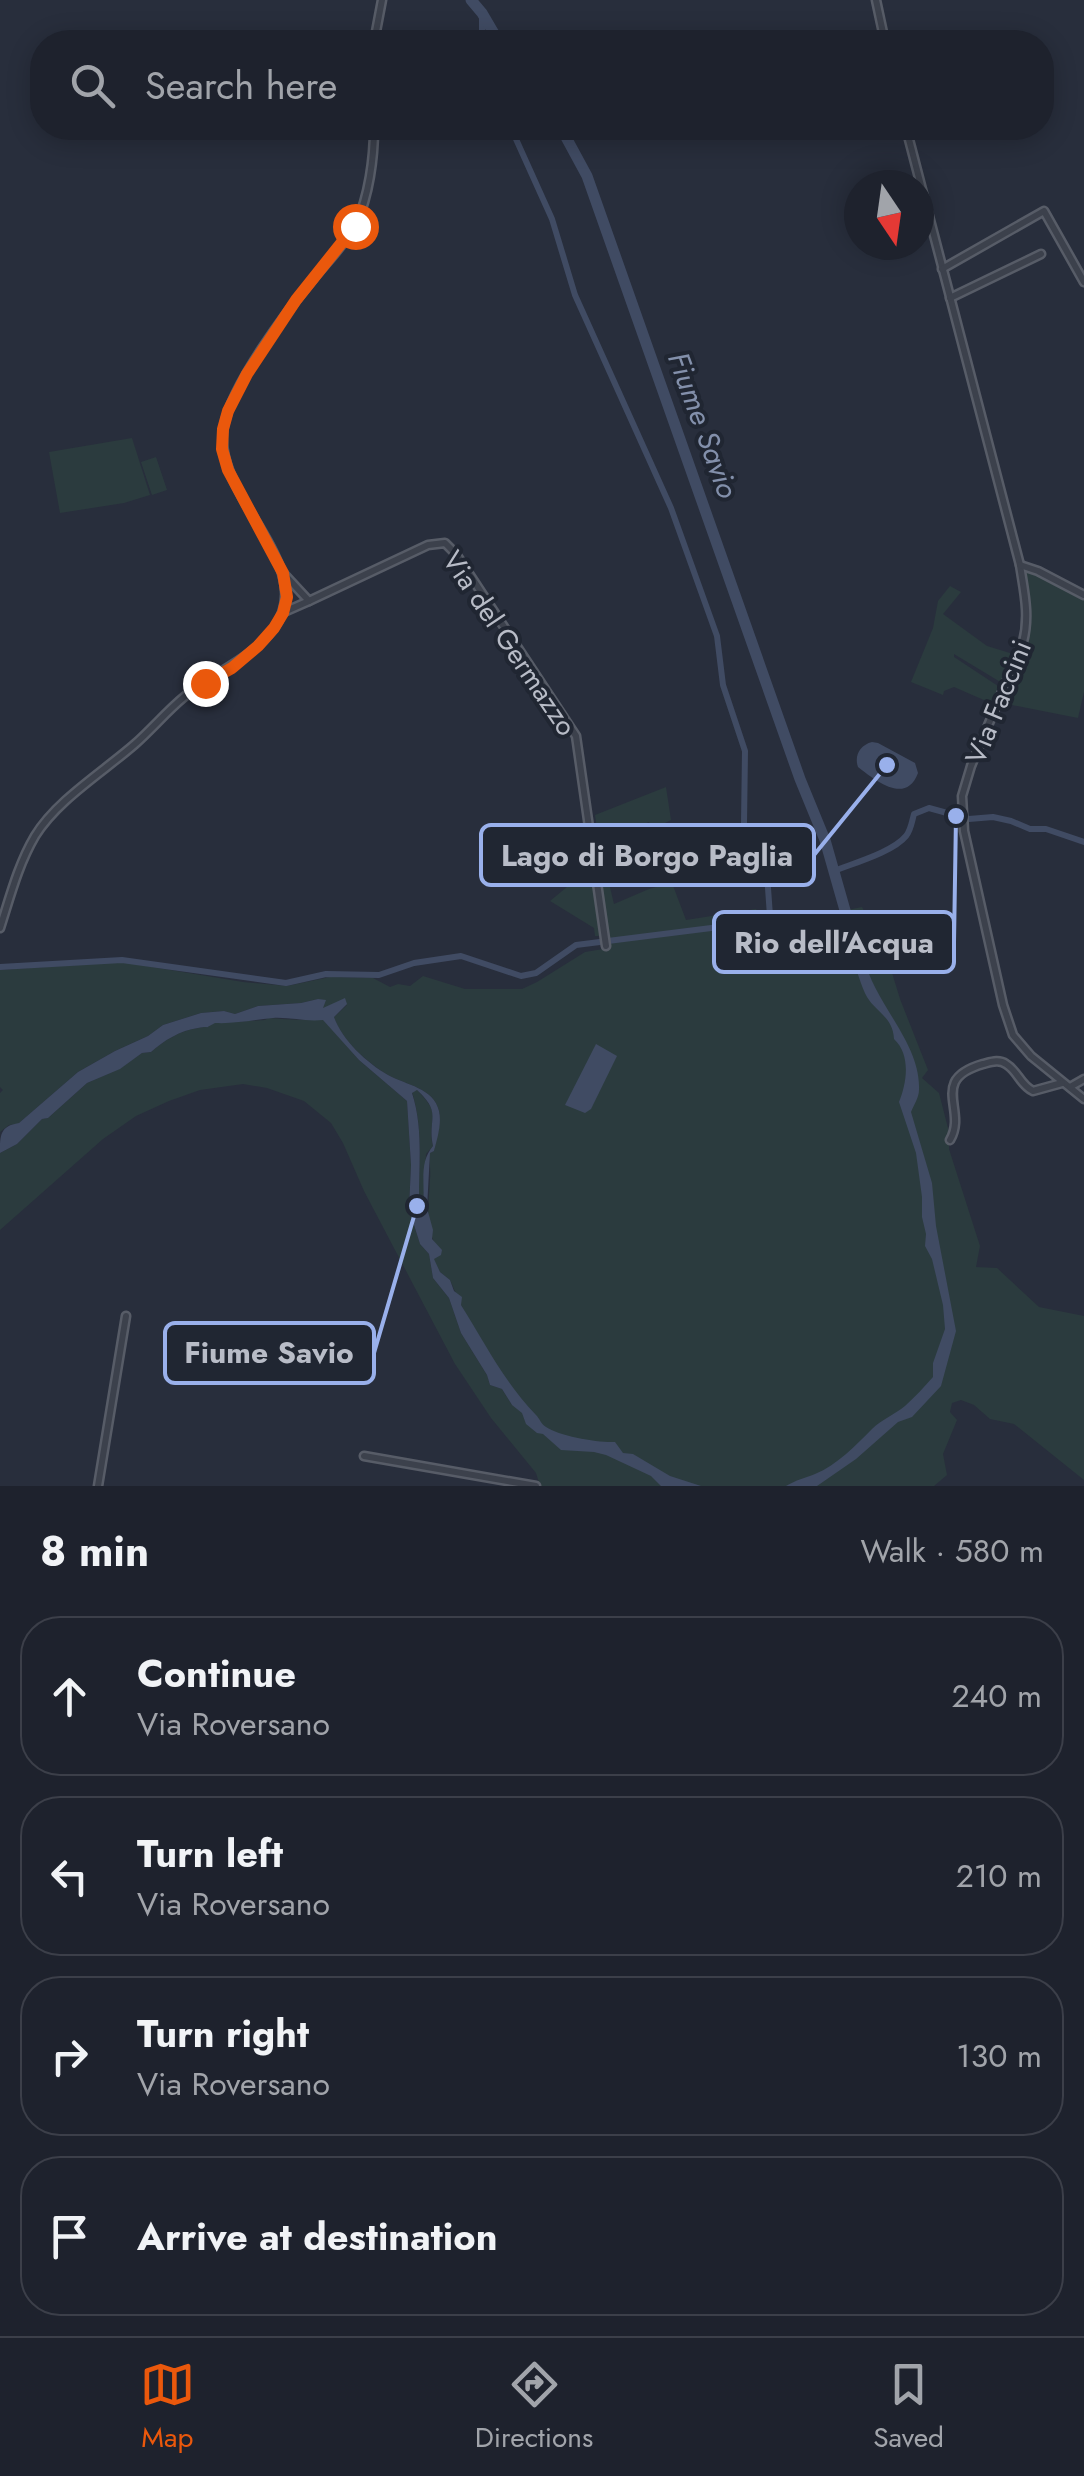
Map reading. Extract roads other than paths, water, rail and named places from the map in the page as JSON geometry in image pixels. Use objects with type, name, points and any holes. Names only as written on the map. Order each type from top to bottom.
[{"type":"street","points":[[376,30],[382,0]]},
{"type":"street","points":[[876,0],[882,30]]},
{"type":"street","points":[[309,601],[283,573],[228,470],[222,449],[223,429],[247,374],[296,300],[355,226],[363,206],[374,140]]},
{"type":"street","name":"Via Faccini","points":[[909,140],[1028,605],[1028,624],[1018,656],[971,766],[961,808],[962,824],[1013,1035],[1031,1056],[1084,1099]]},
{"type":"street","points":[[942,269],[1044,211],[1084,282]]},
{"type":"street","points":[[950,298],[1040,254]]},
{"type":"street","name":"Via del Germazzo","points":[[283,613],[428,546],[445,543],[456,554],[576,736],[606,946]]},
{"type":"street","points":[[1020,564],[1084,595]]},
{"type":"street","points":[[0,928],[24,858],[54,811],[186,696],[232,668],[258,646],[283,613],[287,597],[283,573]]},
{"type":"street","points":[[950,1140],[954,1134],[952,1090],[966,1070],[998,1061],[1005,1063],[1024,1087],[1033,1091],[1084,1079]]},
{"type":"street","points":[[98,1486],[126,1316]]},
{"type":"street","points":[[364,1456],[536,1486]]},
{"type":"water","points":[[872,742],[915,763],[918,773],[913,783],[906,788],[890,787],[858,767],[859,752]]},
{"type":"water","points":[[852,957],[864,957],[918,1072],[919,1093],[911,1112],[932,1183],[956,1331],[941,1386],[912,1417],[898,1422],[817,1486],[786,1486],[831,1465],[912,1399],[933,1377],[933,1363],[945,1329],[932,1259],[925,1246],[916,1153],[899,1102],[905,1077],[903,1053],[891,1025],[867,997]]},
{"type":"water","points":[[345,998],[347,1004],[334,1017],[349,1042],[380,1070],[425,1092],[436,1103],[440,1126],[434,1151],[430,1153],[427,1208],[432,1239],[442,1250],[434,1259],[462,1297],[461,1305],[514,1389],[552,1430],[615,1442],[623,1453],[701,1486],[661,1486],[651,1476],[606,1455],[561,1450],[526,1424],[502,1389],[490,1385],[461,1333],[449,1298],[433,1278],[429,1254],[420,1244],[409,1209],[407,1101],[359,1060],[323,1020],[273,1018],[215,1023],[179,1034],[120,1069],[87,1083],[17,1144],[0,1153],[5,1129],[19,1123],[78,1072],[163,1025],[201,1013],[235,1014],[258,1006],[318,999],[326,1000],[323,1008]],"holes":[[[417,1090],[432,1111],[433,1146],[424,1168],[422,1209],[419,1132],[412,1093]]]},
{"type":"water","points":[[596,1044],[617,1056],[591,1109],[585,1113],[565,1105]]},
{"type":"waterway","name":"Fiume Savio","points":[[471,0],[492,30]]},
{"type":"waterway","points":[[482,13],[482,30]]},
{"type":"waterway","points":[[0,967],[122,960],[286,983],[326,974],[379,975],[414,963],[461,956],[521,976],[536,973],[576,945],[759,922],[770,916],[767,874],[744,824],[745,751],[723,685],[717,636],[671,508],[575,295],[552,219],[516,140]]},
{"type":"waterway","name":"Fiume Savio","points":[[568,140],[587,176],[825,840],[862,970]]},
{"type":"waterway","points":[[834,871],[900,842],[908,834],[914,814],[929,808],[969,819],[993,817],[1084,842]]},
{"type":"place","name":"Lago di Borgo Paglia","points":[[887,765]]},
{"type":"place","name":"Rio dell'Acqua","points":[[956,816]]},
{"type":"place","name":"Fiume Savio","points":[[417,1206]]}]
